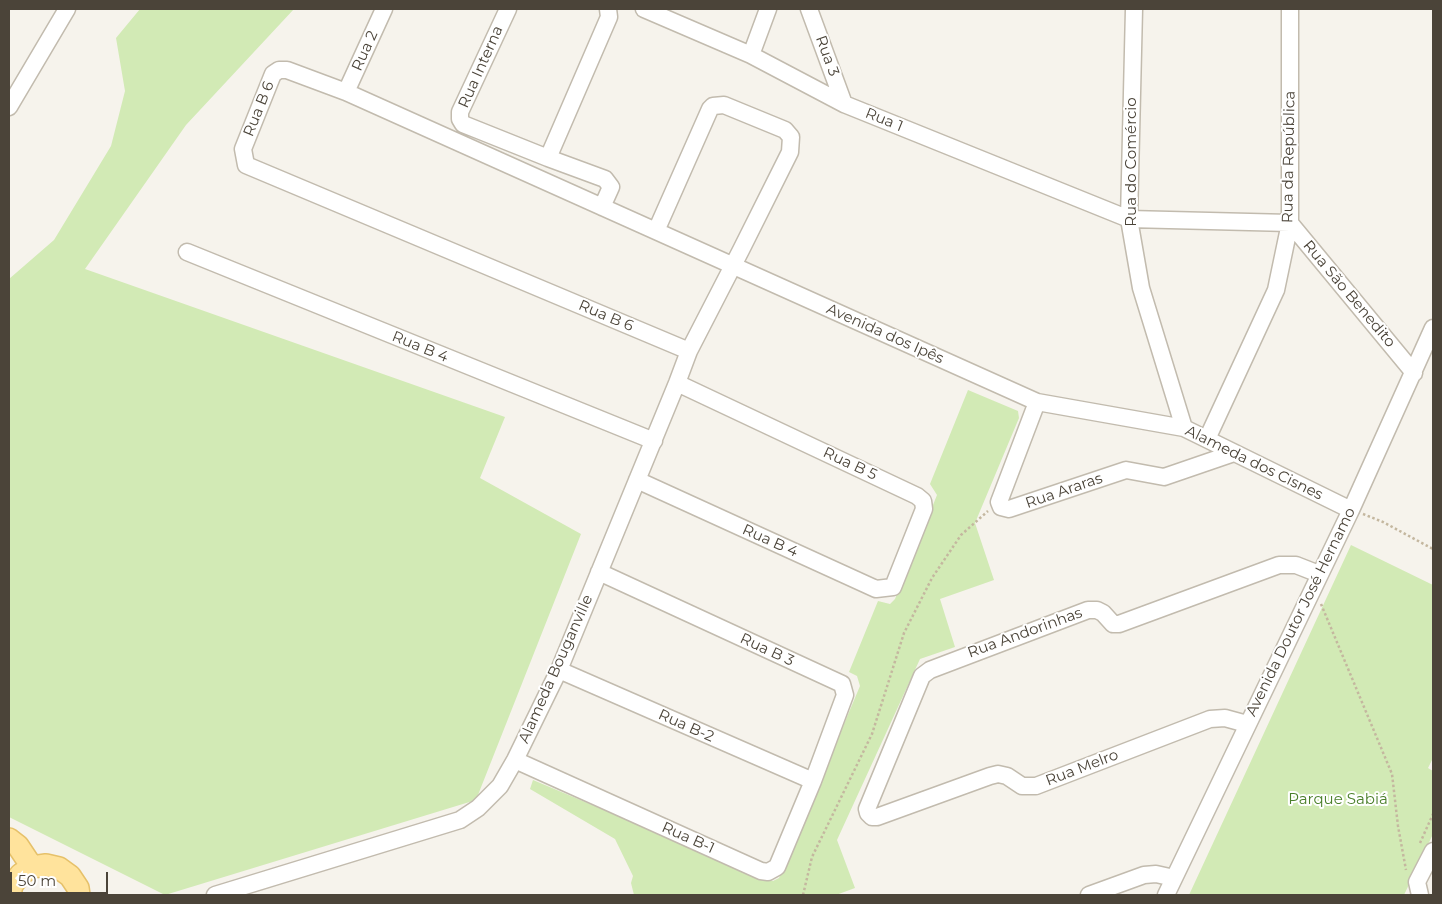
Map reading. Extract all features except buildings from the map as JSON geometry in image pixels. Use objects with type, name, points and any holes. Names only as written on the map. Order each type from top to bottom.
[{"type":"main road","points":[[9,839],[18,846],[32,867]]},
{"type":"main road","points":[[10,889],[21,874],[32,867],[46,865],[59,868],[70,876],[78,888],[79,895]]},
{"type":"street","points":[[9,107],[67,9]]},
{"type":"street","name":"Rua 2","points":[[346,92],[384,9]]},
{"type":"street","name":"Rua Interna","points":[[508,9],[460,112],[460,119],[463,124],[605,179],[609,182],[610,189],[602,207]]},
{"type":"street","points":[[548,158],[609,17],[608,9]]},
{"type":"street","name":"Rua 1","points":[[644,9],[751,55],[844,104],[1129,219]]},
{"type":"street","points":[[751,55],[768,9]]},
{"type":"street","name":"Rua 3","points":[[809,9],[844,104]]},
{"type":"street","name":"Rua do Comércio","points":[[1134,9],[1129,219],[1141,288],[1184,428]]},
{"type":"street","name":"Rua da República","points":[[1207,439],[1276,290],[1290,223],[1290,9]]},
{"type":"street","name":"Rua B 6","points":[[689,351],[246,166],[243,158],[243,149],[273,74],[280,70],[287,70],[346,92],[732,266]]},
{"type":"street","name":"Alameda Bouganville","points":[[215,895],[460,820],[478,808],[500,786],[515,760],[558,670],[654,441],[689,351],[790,152],[791,137],[786,130],[724,105],[710,108],[656,231]]},
{"type":"street","points":[[1129,219],[1290,223]]},
{"type":"street","name":"Rua São Benedito","points":[[1290,223],[1414,373]]},
{"type":"street","name":"Rua B 4","points":[[187,252],[654,441]]},
{"type":"street","name":"Avenida dos Ipês","points":[[732,266],[1037,402]]},
{"type":"street","name":"Avenida Doutor José Hernamo","points":[[1166,895],[1351,510],[1433,328]]},
{"type":"street","name":"Rua B 5","points":[[677,384],[917,496],[923,501],[924,509],[893,586],[876,589]]},
{"type":"street","name":"Alameda dos Cisnes","points":[[1037,402],[1184,428],[1351,510]]},
{"type":"street","name":"Rua Araras","points":[[1037,402],[999,502],[1001,507],[1009,509],[1126,470],[1164,477],[1234,453]]},
{"type":"street","name":"Rua B 4","points":[[637,480],[876,589]]},
{"type":"street","name":"Rua Andorinhas","points":[[867,809],[922,676],[930,670],[1088,610],[1097,610],[1103,613],[1113,624],[1125,623],[1279,565],[1296,565],[1316,580]]},
{"type":"street","name":"Rua B 3","points":[[599,572],[842,684],[845,695],[813,781]]},
{"type":"street","name":"Rua B-2","points":[[558,670],[813,781]]},
{"type":"street","name":"Rua Melro","points":[[867,809],[872,817],[877,817],[998,774],[1007,776],[1022,786],[1036,786],[1210,719],[1225,718],[1247,724]]},
{"type":"street","name":"Rua B-1","points":[[515,760],[761,871],[768,872],[777,867],[813,781]]},
{"type":"street","points":[[1418,892],[1417,882],[1433,851]]},
{"type":"street","points":[[1089,895],[1144,875],[1156,874],[1174,878]]},
{"type":"path","points":[[803,895],[812,857],[872,734],[904,632],[932,578],[960,535],[999,502]]},
{"type":"path","points":[[1351,510],[1383,522],[1433,549]]},
{"type":"path","points":[[1316,580],[1392,774],[1406,874],[1418,892]]},
{"type":"green space","points":[[140,9],[294,9],[186,125],[85,269],[505,417],[480,478],[581,534],[476,800],[165,895],[9,817],[9,279],[54,240],[111,146],[125,91],[116,38]]},
{"type":"green space","points":[[968,390],[1018,411],[1019,418],[975,523],[994,580],[940,599],[955,647],[920,659],[837,840],[855,888],[836,895],[634,895],[631,883],[633,876],[615,839],[530,789],[533,780],[773,881],[779,878],[860,686],[857,676],[849,672],[878,601],[890,604],[895,599],[937,495],[930,484]]},
{"type":"green space","name":"Parque Sabiá","points":[[1351,545],[1433,585],[1433,758],[1428,768],[1433,771],[1433,834],[1404,895],[1189,895]]}]
